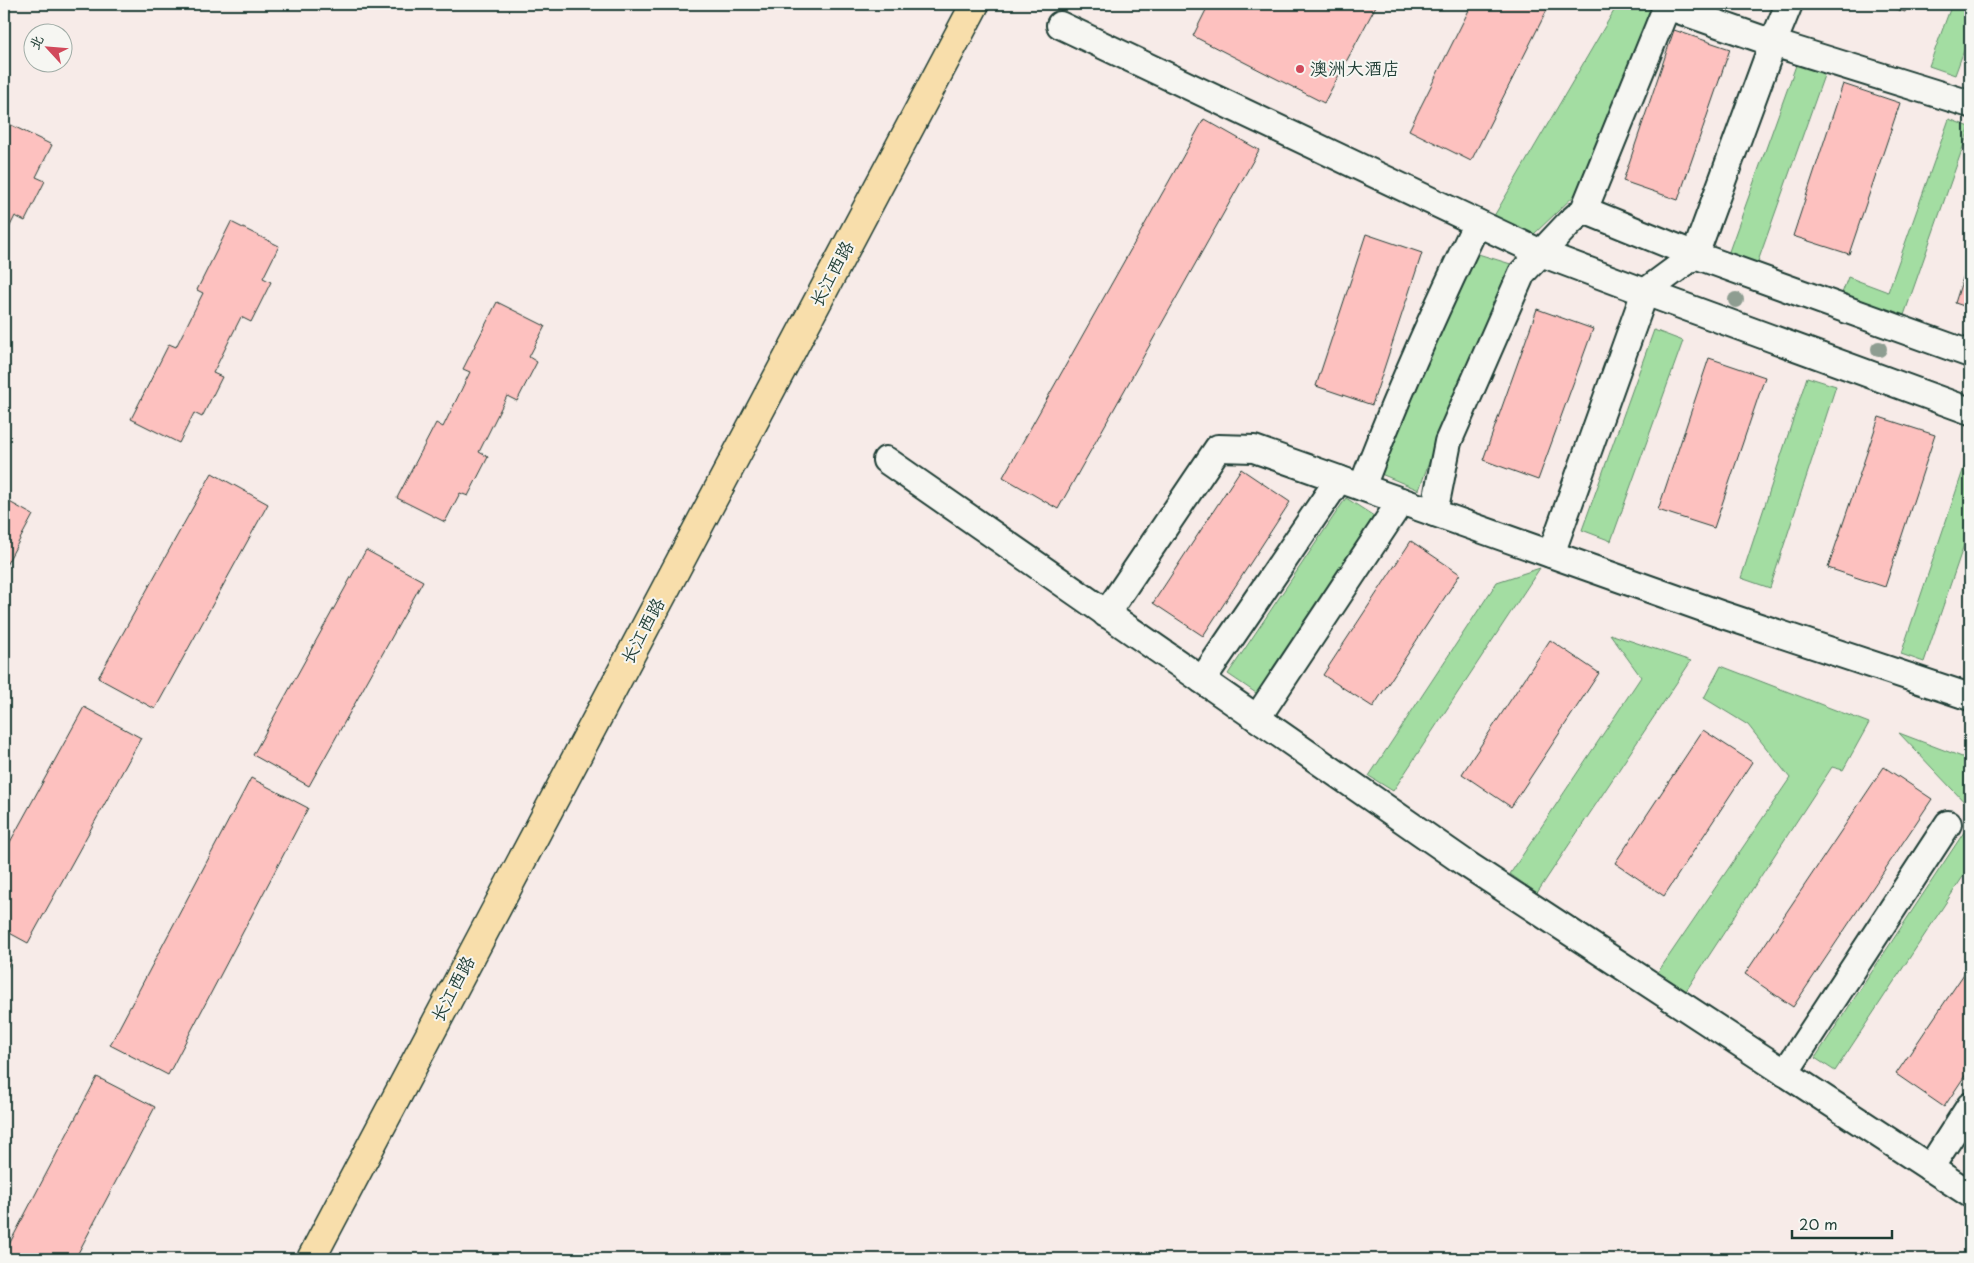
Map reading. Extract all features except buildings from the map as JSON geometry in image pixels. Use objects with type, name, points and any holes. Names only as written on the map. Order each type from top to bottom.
[{"type":"main road","name":"长江西路","points":[[311,1259],[969,6]]},
{"type":"street","points":[[1551,554],[1645,292],[1696,255],[1789,4]]},
{"type":"street","points":[[1434,513],[1448,442],[1522,273],[1570,222],[1584,210],[1667,6],[1773,43],[1970,104]]},
{"type":"street","points":[[1060,25],[1541,253],[1970,410]]},
{"type":"street","points":[[1584,210],[1696,255],[1970,354]]},
{"type":"street","points":[[1202,680],[1350,483],[1394,402],[1477,222]]},
{"type":"street","points":[[1106,614],[1218,448],[1254,449],[1720,614],[1970,697]]},
{"type":"street","points":[[886,460],[1465,863],[1970,1194]]},
{"type":"street","points":[[1257,718],[1401,501]]},
{"type":"street","points":[[1785,1073],[1948,824]]},
{"type":"street","points":[[1930,1168],[1970,1106]]},
{"type":"green space","points":[[1618,4],[1651,9],[1580,190],[1533,235],[1494,216]]},
{"type":"green space","points":[[1952,4],[1970,4],[1970,34],[1955,75],[1929,66]]},
{"type":"green space","points":[[1799,57],[1827,67],[1756,267],[1727,257]]},
{"type":"green space","points":[[1949,119],[1970,127],[1903,318],[1841,296],[1848,277],[1888,292]]},
{"type":"green space","points":[[1475,253],[1514,265],[1442,426],[1419,490],[1381,474],[1424,366]]},
{"type":"green space","points":[[1654,330],[1683,341],[1611,541],[1582,530]]},
{"type":"green space","points":[[1807,377],[1836,386],[1770,588],[1741,578]]},
{"type":"green space","points":[[1970,450],[1970,527],[1924,662],[1901,654]]},
{"type":"green space","points":[[1346,498],[1377,518],[1259,695],[1228,674]]},
{"type":"green space","points":[[1540,568],[1393,791],[1369,776],[1497,582]]},
{"type":"green space","points":[[1610,634],[1691,661],[1537,893],[1510,874],[1641,677]]},
{"type":"green space","points":[[1721,666],[1869,723],[1843,770],[1832,767],[1684,994],[1656,975],[1790,778],[1748,725],[1704,698]]},
{"type":"green space","points":[[1899,733],[1970,760],[1970,808]]},
{"type":"green space","points":[[1970,823],[1970,866],[1835,1071],[1815,1058]]},
{"type":"place","name":"澳洲大酒店","points":[[1300,69]]}]
